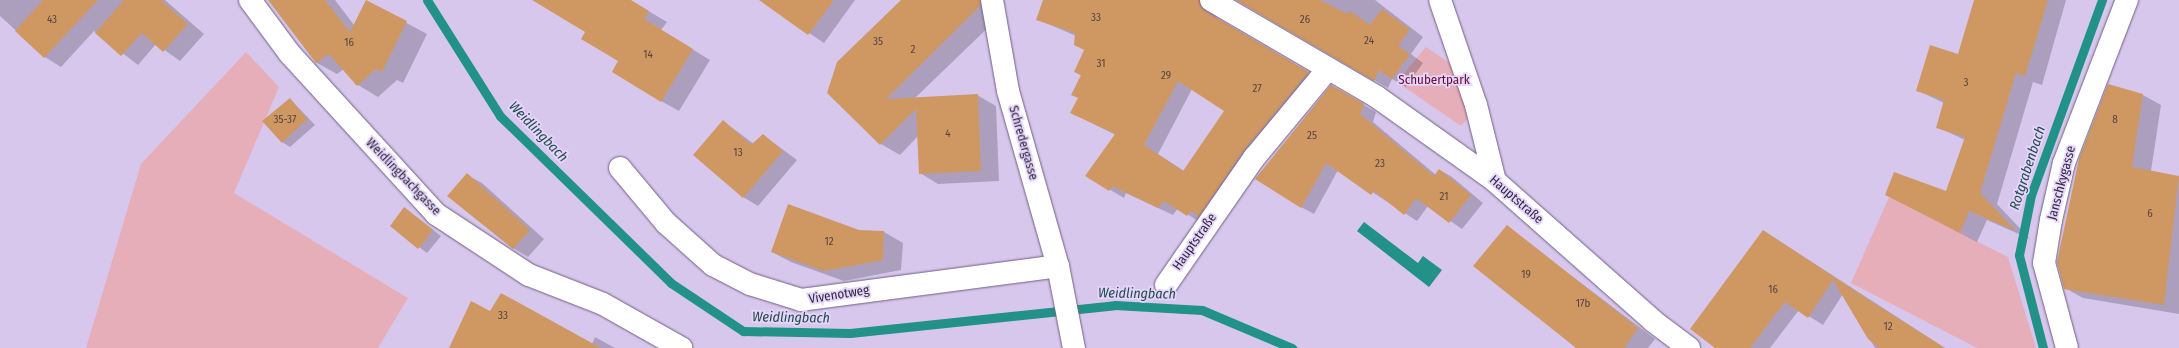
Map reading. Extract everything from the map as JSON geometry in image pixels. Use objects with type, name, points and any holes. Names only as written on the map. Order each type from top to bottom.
[{"type":"street","name":"Weidlingbachgasse","points":[[250,0],[290,54],[436,214],[529,275],[603,304],[681,348]]},
{"type":"street","name":"Schredergasse","points":[[992,0],[1008,91],[1060,275],[1074,348]]},
{"type":"street","name":"Hauptstraße","points":[[1211,0],[1377,97],[1496,181],[1653,321],[1689,348]]},
{"type":"street","points":[[1440,0],[1476,105],[1496,181]]},
{"type":"street","name":"Janschkygasse","points":[[2067,348],[2044,263],[2051,220],[2064,163],[2127,0]]},
{"type":"street","name":"Hauptstraße","points":[[1166,285],[1254,158],[1328,68]]},
{"type":"street","name":"Vivenotweg","points":[[620,168],[666,223],[714,265],[750,284],[801,300],[1060,275]]},
{"type":"street","points":[[1068,348],[1074,348]]},
{"type":"green space","name":"Schubertpark","points":[[1426,47],[1454,66],[1470,116],[1461,126],[1397,82]]},
{"type":"green space","points":[[246,52],[279,87],[234,193],[408,298],[378,348],[86,348],[141,164]]},
{"type":"green space","points":[[1889,197],[2008,257],[2036,348],[1977,348],[1851,283]]},
{"type":"shaded area","points":[[1364,222],[1418,263],[1423,256],[1442,270],[1429,287],[1357,231]]},
{"type":"building","points":[[43,0],[98,0],[44,58],[15,31]]},
{"type":"building","points":[[124,0],[161,0],[188,24],[163,52],[142,33],[121,56],[95,33]]},
{"type":"building","points":[[268,0],[325,0],[350,32],[366,0],[407,21],[382,72],[376,69],[357,86],[329,54],[316,63]]},
{"type":"building","points":[[532,0],[631,0],[649,11],[644,19],[693,49],[661,102],[612,72],[618,61],[581,39],[585,32]]},
{"type":"building","points":[[759,0],[834,0],[808,35]]},
{"type":"building","points":[[901,0],[980,0],[980,6],[886,99],[978,94],[981,171],[919,174],[916,109],[880,145],[827,93],[837,62]]},
{"type":"building","points":[[1043,0],[1199,0],[1205,11],[1309,72],[1244,150],[1199,216],[1191,211],[1187,216],[1164,201],[1158,208],[1112,186],[1109,191],[1085,176],[1115,134],[1070,113],[1078,98],[1071,95],[1081,75],[1074,72],[1084,50],[1074,45],[1075,33],[1036,20]],"holes":[[[1178,81],[1224,111],[1183,171],[1144,145]]]},
{"type":"building","points":[[1236,0],[1320,0],[1347,14],[1350,11],[1370,25],[1382,9],[1410,29],[1398,46],[1410,54],[1392,79],[1379,70],[1374,81]]},
{"type":"building","points":[[1974,0],[2048,0],[2025,76],[2016,73],[1980,193],[2016,231],[1969,211],[1960,233],[1885,195],[1894,172],[1946,191],[1965,137],[1936,128],[1944,100],[1916,91],[1930,45],[1958,54]]},
{"type":"building","points":[[2108,84],[2143,94],[2132,167],[2179,176],[2164,305],[2064,289],[2057,262],[2079,159]]},
{"type":"building","points":[[1331,85],[1364,104],[1360,114],[1434,176],[1439,169],[1471,195],[1449,223],[1416,198],[1404,215],[1374,191],[1371,195],[1326,163],[1301,208],[1255,179]]},
{"type":"building","points":[[290,98],[307,119],[282,143],[262,121]]},
{"type":"building","points":[[723,120],[751,145],[763,134],[783,151],[743,198],[693,155]]},
{"type":"building","points":[[467,173],[530,230],[513,249],[447,196]]},
{"type":"building","points":[[788,204],[859,230],[884,231],[883,260],[824,271],[771,252]]},
{"type":"building","points":[[404,207],[433,230],[418,249],[390,226]]},
{"type":"building","points":[[1507,225],[1638,328],[1624,348],[1576,348],[1473,266]]},
{"type":"building","points":[[1763,230],[1945,348],[1879,348],[1868,339],[1833,280],[1808,318],[1785,302],[1750,348],[1715,348],[1690,329]]},
{"type":"building","points":[[501,293],[601,348],[449,348],[471,301],[490,311]]},
{"type":"waterway","name":"Weidlingbach","points":[[427,0],[500,116],[671,283],[743,331],[850,333],[1115,305],[1202,310],[1292,348]]},
{"type":"waterway","name":"Rotgrabenbach","points":[[2043,348],[2019,255],[2031,195],[2102,0]]}]
